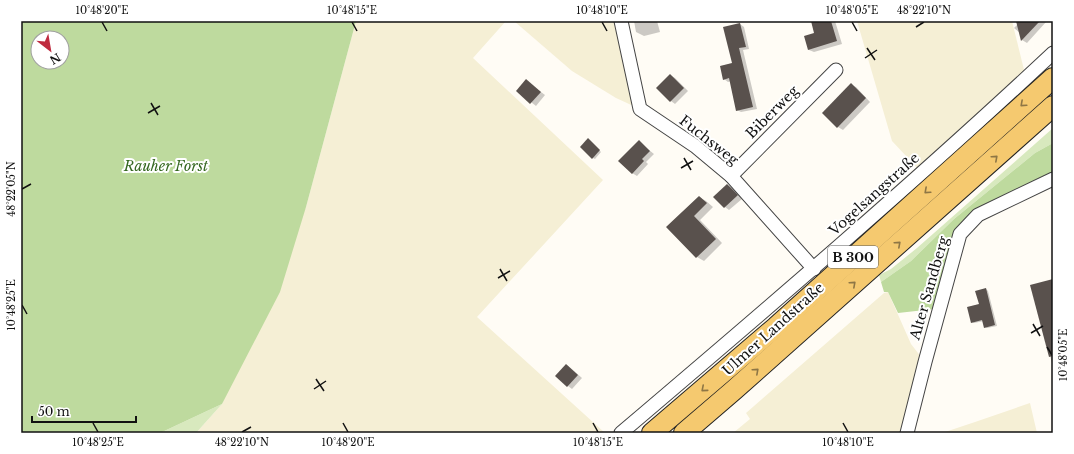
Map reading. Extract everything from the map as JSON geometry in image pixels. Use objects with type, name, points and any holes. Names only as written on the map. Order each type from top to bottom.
[{"type":"main road","name":"Ulmer Landstraße","points":[[652,433],[776,327],[1053,78]]},
{"type":"main road","name":"Ulmer Landstraße","points":[[684,433],[740,385],[1053,106]]},
{"type":"street","name":"Fuchsweg","points":[[621,21],[640,109],[695,146],[731,176],[814,269]]},
{"type":"street","name":"Vogelsangstraße","points":[[621,433],[814,269],[1053,53]]},
{"type":"street","name":"Biberweg","points":[[731,176],[836,70]]},
{"type":"street","name":"Alter Sandberg","points":[[908,433],[925,362],[960,234],[978,214],[1053,179]]},
{"type":"shaded area","points":[[356,21],[506,21],[473,58],[603,180],[477,317],[605,433],[196,433],[222,404],[306,207]]},
{"type":"shaded area","points":[[514,21],[621,21],[640,109],[616,98],[572,71]]},
{"type":"shaded area","points":[[857,21],[1012,21],[1026,78],[922,173],[892,141]]},
{"type":"shaded area","points":[[888,292],[911,344],[925,362],[907,433],[733,433],[750,419],[746,413],[884,293]]},
{"type":"shaded area","points":[[1030,403],[1037,433],[942,433],[975,422]]},
{"type":"green space","name":"Rauher Forst","points":[[21,21],[356,21],[306,207],[280,292],[222,404],[160,433],[21,433]]},
{"type":"green space","points":[[1053,128],[1053,143],[1035,153],[954,219],[911,261],[881,282],[879,275],[891,269],[917,248]]},
{"type":"green space","points":[[1053,143],[1053,174],[971,215],[934,309],[898,313],[888,292],[884,292],[881,282],[911,261],[954,219],[1035,153]]},
{"type":"green space","points":[[222,404],[196,433],[160,433]]},
{"type":"building","points":[[811,21],[831,21],[837,41],[808,50],[804,36],[814,33]]},
{"type":"building","points":[[1016,21],[1040,21],[1021,41]]},
{"type":"building","points":[[740,23],[746,47],[739,48],[753,107],[736,111],[729,78],[723,80],[720,66],[732,63],[723,27]]},
{"type":"building","points":[[670,74],[684,88],[670,102],[656,88]]},
{"type":"building","points":[[526,79],[541,92],[530,104],[516,91]]},
{"type":"building","points":[[851,83],[866,98],[837,128],[822,113]]},
{"type":"building","points":[[588,138],[600,150],[592,159],[580,147]]},
{"type":"building","points":[[639,140],[650,151],[642,159],[644,161],[632,174],[618,161]]},
{"type":"building","points":[[727,184],[738,195],[724,208],[713,197]]},
{"type":"building","points":[[699,196],[707,203],[694,216],[716,239],[696,258],[666,227]]},
{"type":"building","points":[[1053,279],[1053,356],[1049,357],[1030,285]]},
{"type":"building","points":[[986,288],[995,325],[984,328],[982,320],[971,323],[967,307],[979,304],[975,291]]},
{"type":"building","points":[[566,364],[578,375],[567,387],[555,376]]}]
